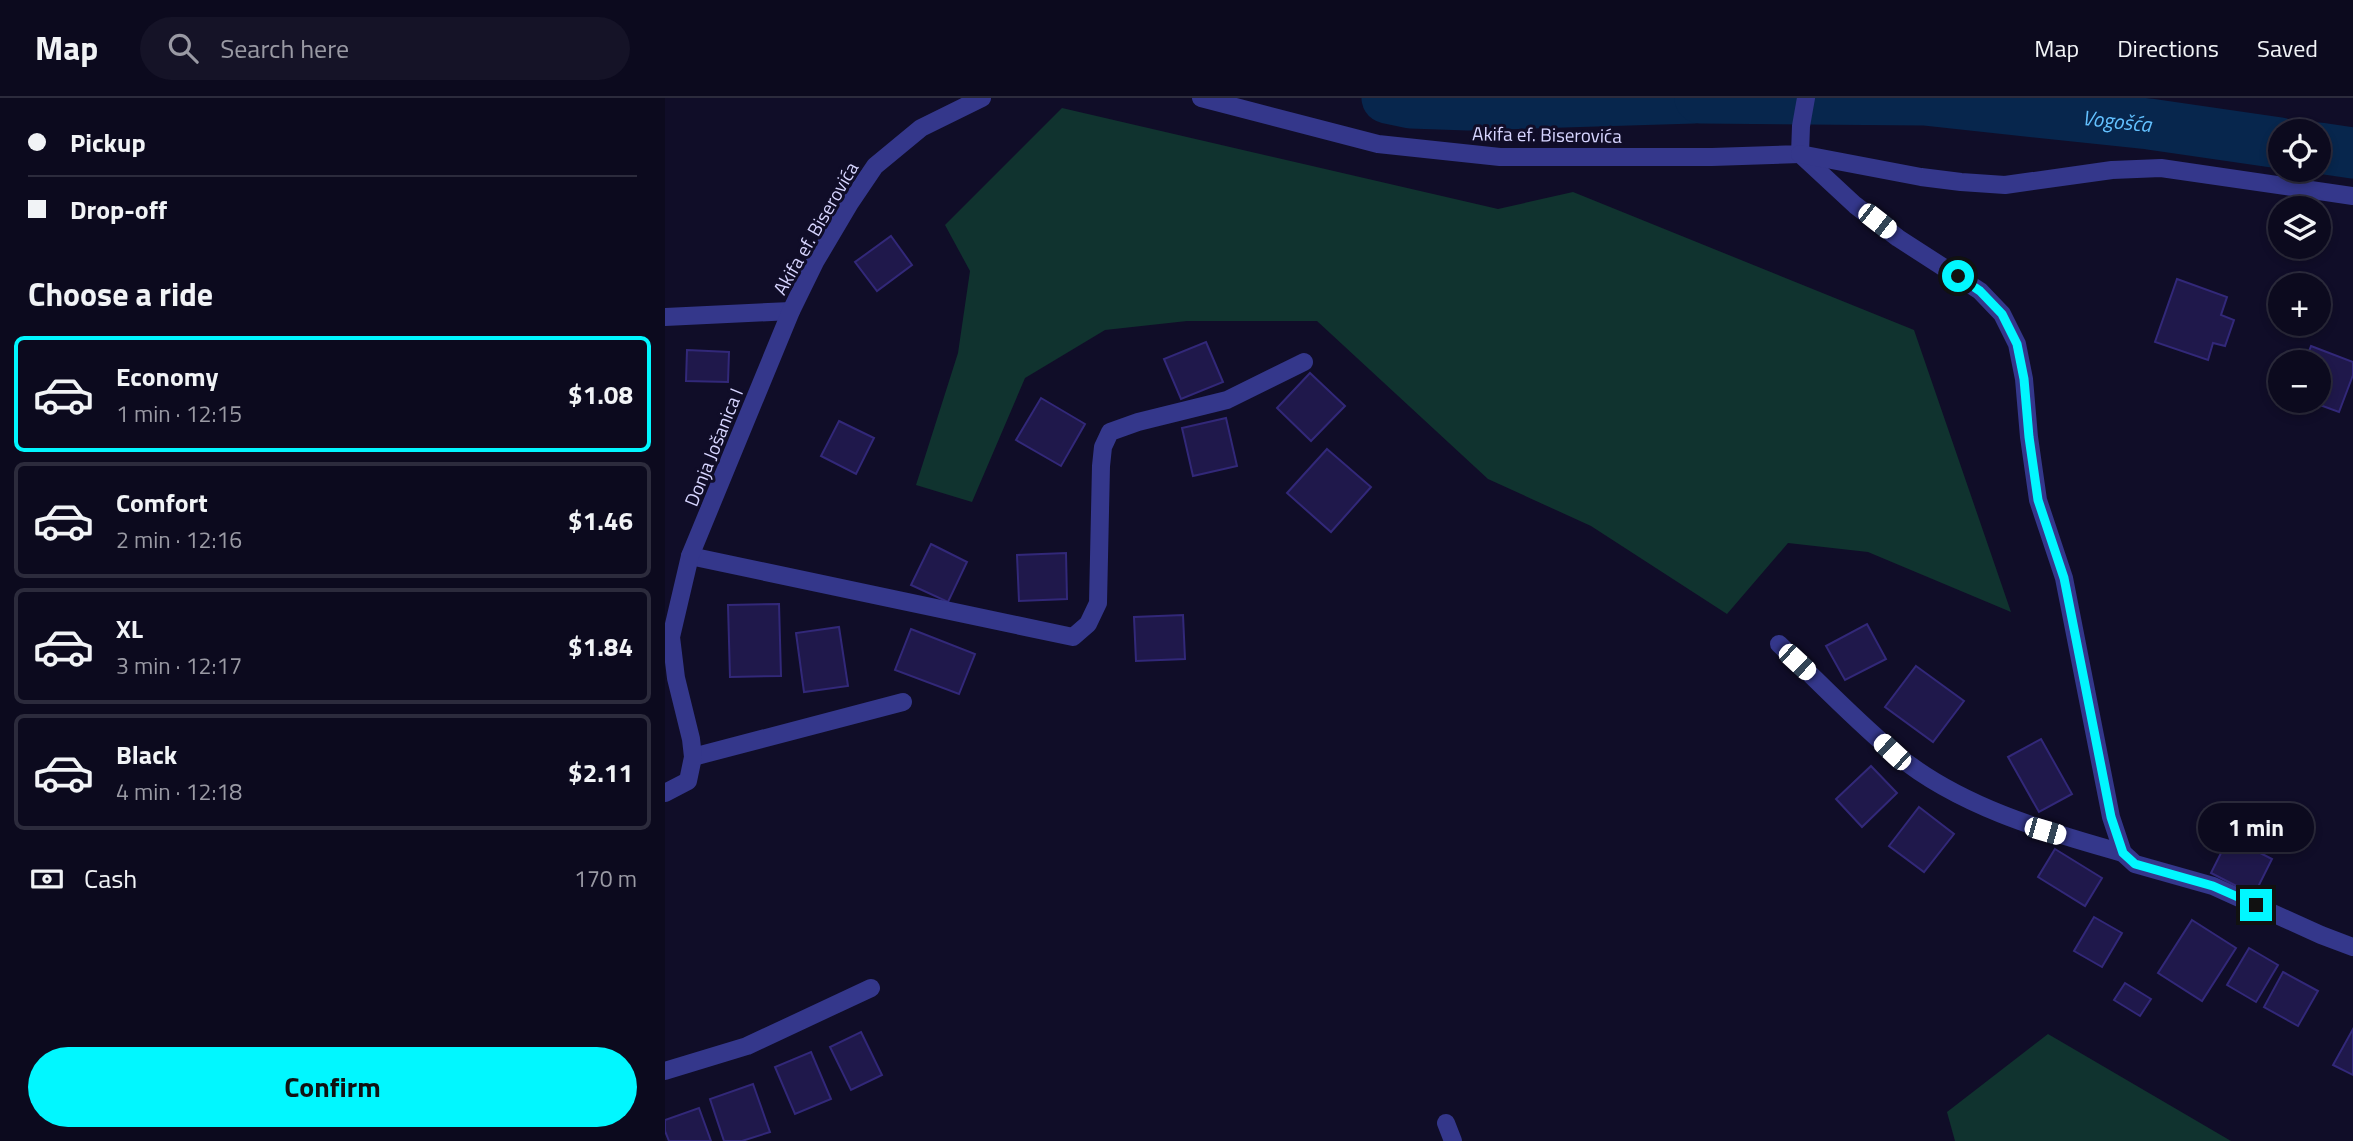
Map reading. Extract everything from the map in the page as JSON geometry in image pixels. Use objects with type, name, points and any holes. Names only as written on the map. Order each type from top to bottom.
[{"type":"street","name":"Akifa ef. Biserovića","points":[[791,312],[815,262],[875,166],[921,128],[982,98]]},
{"type":"street","name":"Akifa ef. Biserovića","points":[[1201,98],[1378,144],[1500,158],[1711,158],[1800,154],[1921,177],[2005,185],[2112,170],[2161,168],[2353,196]]},
{"type":"street","points":[[1806,98],[1800,154],[1855,205],[1898,238],[1980,291],[2002,314],[2017,344],[2024,379],[2038,500],[2064,578],[2111,817],[2123,853]]},
{"type":"street","points":[[665,317],[791,312]]},
{"type":"street","name":"Donja Jošanica I","points":[[694,757],[676,678],[671,638],[690,556],[791,312]]},
{"type":"street","points":[[690,556],[1073,637],[1089,624],[1098,603],[1101,467],[1103,447],[1110,432],[1138,422],[1227,400],[1304,362]]},
{"type":"street","points":[[1779,644],[1892,752],[1954,793],[2045,831],[2123,853],[2135,864],[2213,886],[2353,947]]},
{"type":"street","points":[[665,793],[688,781],[694,757],[903,702]]},
{"type":"street","points":[[665,1071],[747,1046],[871,988]]},
{"type":"street","points":[[1446,1123],[1453,1141]]},
{"type":"green space","points":[[1062,108],[1498,209],[1573,192],[1914,330],[2011,612],[1868,552],[1788,543],[1727,614],[1591,526],[1488,479],[1317,321],[1187,321],[1105,330],[1025,378],[972,502],[916,485],[958,353],[970,271],[945,225]]},
{"type":"green space","points":[[2048,1034],[2231,1141],[1955,1141],[1947,1112]]},
{"type":"building","points":[[891,236],[912,265],[877,291],[855,262]]},
{"type":"building","points":[[2177,279],[2227,297],[2221,315],[2234,320],[2225,346],[2213,343],[2208,360],[2155,342]]},
{"type":"building","points":[[1206,342],[1223,382],[1181,399],[1164,359]]},
{"type":"building","points":[[687,350],[729,352],[728,382],[686,381]]},
{"type":"building","points":[[2331,354],[2353,362],[2353,375],[2339,412],[2331,409]]},
{"type":"building","points":[[1310,373],[1345,406],[1311,441],[1277,408]]},
{"type":"building","points":[[1041,398],[1085,424],[1061,466],[1016,440]]},
{"type":"building","points":[[1226,418],[1237,466],[1193,476],[1182,428]]},
{"type":"building","points":[[839,421],[874,438],[856,474],[821,456]]},
{"type":"building","points":[[1327,449],[1371,487],[1331,532],[1287,493]]},
{"type":"building","points":[[931,544],[967,562],[948,602],[911,585]]},
{"type":"building","points":[[1066,553],[1067,599],[1019,601],[1017,555]]},
{"type":"building","points":[[779,604],[781,676],[730,677],[728,605]]},
{"type":"building","points":[[1183,615],[1185,659],[1136,661],[1134,617]]},
{"type":"building","points":[[1867,624],[1886,659],[1845,680],[1826,646]]},
{"type":"building","points":[[839,627],[848,686],[804,692],[796,633]]},
{"type":"building","points":[[911,629],[975,654],[959,694],[895,670]]},
{"type":"building","points":[[1916,666],[1964,701],[1933,742],[1885,707]]},
{"type":"building","points":[[2041,739],[2072,794],[2039,812],[2008,757]]},
{"type":"building","points":[[1871,766],[1897,793],[1862,827],[1836,799]]},
{"type":"building","points":[[1919,807],[1954,834],[1924,872],[1889,846]]},
{"type":"building","points":[[2229,837],[2272,859],[2254,895],[2211,873]]},
{"type":"building","points":[[2055,849],[2102,878],[2085,906],[2038,877]]},
{"type":"building","points":[[2094,917],[2122,933],[2102,967],[2074,951]]},
{"type":"building","points":[[2192,920],[2236,948],[2202,1001],[2158,973]]},
{"type":"building","points":[[2249,948],[2278,965],[2256,1002],[2227,985]]},
{"type":"building","points":[[2283,972],[2318,991],[2298,1026],[2264,1007]]},
{"type":"building","points":[[2125,983],[2151,999],[2140,1016],[2114,1000]]},
{"type":"building","points":[[2353,1029],[2353,1075],[2333,1065]]},
{"type":"building","points":[[861,1032],[882,1075],[851,1090],[830,1047]]},
{"type":"building","points":[[811,1052],[831,1099],[795,1114],[775,1067]]},
{"type":"building","points":[[753,1084],[770,1132],[742,1141],[724,1141],[710,1099]]},
{"type":"building","points":[[699,1108],[711,1141],[669,1141],[665,1120]]},
{"type":"waterway","name":"Vogošća","points":[[1387,98],[1411,103],[1468,105],[1694,98]]},
{"type":"waterway","name":"Vogošća","points":[[1700,98],[1924,100],[2149,124],[2268,141]]},
{"type":"waterway","name":"Vogošća","points":[[2331,150],[2353,153]]},
{"type":"route","points":[[1958,276],[1980,291],[2002,314],[2017,344],[2024,379],[2038,500],[2064,578],[2111,817],[2123,853],[2135,864],[2213,886],[2256,905]]}]
